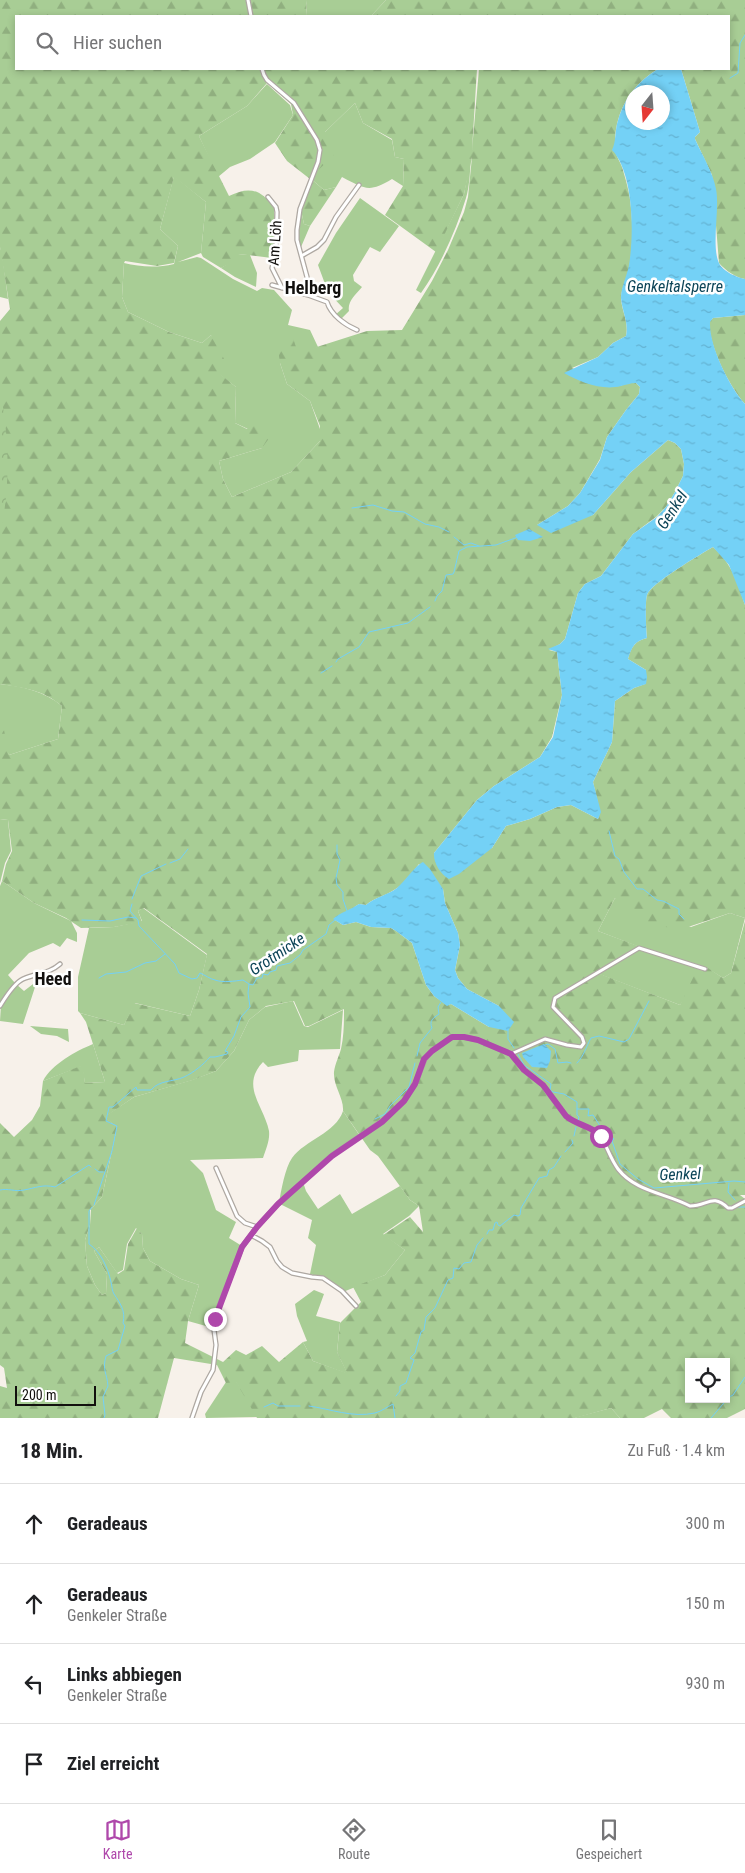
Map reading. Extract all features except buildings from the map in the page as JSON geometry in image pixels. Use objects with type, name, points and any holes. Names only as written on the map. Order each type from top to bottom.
[{"type":"street","points":[[248,0],[251,15]]},
{"type":"street","points":[[262,70],[267,80],[294,102],[317,140],[320,150],[318,162],[300,209],[297,240],[309,286],[308,295]]},
{"type":"street","points":[[302,255],[317,247],[324,240],[336,217],[359,186]]},
{"type":"street","name":"Am Löh","points":[[268,198],[276,207],[277,212],[276,250],[272,268],[282,289]]},
{"type":"street","points":[[272,285],[327,302],[329,310],[344,323],[357,330]]},
{"type":"street","points":[[511,1054],[546,1040],[581,1047],[584,1043],[582,1037],[553,1008],[555,998],[639,948],[705,969]]},
{"type":"street","points":[[0,1006],[16,983],[23,978],[54,969],[60,964]]},
{"type":"street","points":[[192,1418],[201,1392],[214,1370],[216,1345],[214,1324],[242,1247],[278,1204],[332,1156],[382,1122],[404,1101],[412,1089],[424,1059],[452,1037],[478,1040],[511,1054],[524,1070],[543,1085],[566,1116],[597,1131],[617,1168],[630,1181],[640,1187],[690,1206],[715,1200],[720,1201],[728,1208],[732,1208],[745,1201]]},
{"type":"street","points":[[216,1168],[237,1216],[246,1223],[257,1227]]},
{"type":"street","points":[[251,1235],[270,1247],[277,1262],[292,1273],[323,1278],[342,1291],[356,1306]]},
{"type":"green space","points":[[0,0],[307,0],[306,15],[15,15],[15,70],[477,70],[472,150],[479,70],[657,70],[637,85],[625,85],[625,103],[616,128],[616,153],[628,187],[632,224],[631,257],[621,299],[626,322],[626,336],[613,343],[598,357],[572,368],[620,386],[627,383],[636,383],[640,387],[639,394],[607,437],[600,459],[580,493],[568,506],[537,525],[593,515],[631,472],[668,440],[675,443],[681,449],[684,464],[683,476],[666,507],[633,534],[601,576],[585,584],[578,593],[565,639],[549,650],[557,652],[562,695],[552,737],[540,757],[494,786],[477,800],[434,853],[492,848],[506,826],[530,819],[557,807],[571,805],[598,819],[600,812],[593,782],[612,742],[615,701],[634,688],[645,684],[646,670],[628,659],[634,645],[647,638],[647,595],[650,590],[666,577],[713,547],[729,566],[737,581],[745,605],[745,918],[730,913],[682,929],[649,925],[615,898],[598,931],[638,946],[595,972],[680,1005],[697,969],[706,971],[708,968],[723,978],[731,973],[745,921],[745,1195],[740,1195],[745,1199],[745,1409],[727,1418],[671,1418],[662,1409],[644,1418],[620,1418],[611,1408],[575,1418],[257,1418],[236,1382],[226,1383],[217,1365],[174,1358],[158,1418],[0,1418],[0,1386],[7,1388],[4,1368],[0,1365],[0,1123],[14,1137],[32,1120],[40,1106],[43,1081],[83,1065],[85,1083],[105,1082],[86,1022],[80,1013],[124,1025],[134,1003],[190,1016],[199,990],[207,954],[144,908],[138,911],[142,922],[114,927],[81,928],[66,918],[34,903],[2,881],[6,864],[12,851],[8,820],[0,819],[0,734],[4,730],[9,755],[58,739],[62,706],[41,693],[26,688],[0,684],[0,321],[10,309],[0,247]],"holes":[[[267,83],[291,104],[293,115],[275,143],[287,161],[310,179],[301,210],[304,224],[310,226],[336,187],[324,190],[310,178],[334,155],[325,132],[355,103],[363,123],[392,139],[395,157],[404,159],[403,186],[385,215],[436,252],[464,194],[472,157],[468,197],[464,212],[448,250],[432,281],[402,330],[367,331],[298,353],[293,338],[276,335],[280,363],[287,384],[310,401],[320,426],[320,441],[291,472],[232,497],[223,479],[219,461],[262,448],[270,437],[267,425],[250,426],[247,429],[235,423],[236,387],[220,374],[229,368],[211,335],[202,343],[169,332],[128,312],[122,297],[124,263],[125,261],[157,266],[174,263],[178,246],[160,229],[174,177],[206,202],[201,253],[203,257],[221,268],[229,264],[239,254],[272,258],[275,236],[274,208],[264,197],[254,191],[243,191],[229,196],[199,136],[247,106]],[[419,864],[443,889],[445,903],[458,933],[460,945],[455,970],[458,978],[467,989],[499,1006],[489,1027],[434,996],[426,985],[412,943],[396,931],[391,928],[371,927],[356,922],[343,925],[335,920],[359,904],[366,905],[398,888]],[[294,1001],[305,1026],[309,1026],[344,1009],[342,1044],[334,1072],[343,1111],[370,1150],[378,1156],[410,1200],[419,1206],[423,1232],[410,1217],[383,1235],[405,1250],[385,1275],[353,1287],[361,1302],[340,1323],[337,1352],[347,1373],[313,1361],[303,1342],[279,1362],[262,1346],[246,1355],[236,1350],[223,1362],[185,1343],[188,1321],[199,1285],[181,1279],[150,1261],[143,1248],[142,1234],[137,1228],[128,1244],[124,1270],[118,1274],[99,1247],[94,1251],[107,1274],[106,1293],[102,1295],[95,1285],[87,1266],[85,1240],[90,1225],[90,1210],[102,1197],[117,1127],[105,1117],[134,1097],[193,1080],[216,1071],[234,1051],[249,1020],[266,1006]]]},
{"type":"green space","points":[[307,0],[386,0],[372,15],[306,15]]},
{"type":"green space","points":[[386,0],[745,0],[745,279],[731,273],[719,263],[712,175],[695,139],[700,132],[681,70],[730,70],[730,15],[372,15]]},
{"type":"green space","points":[[267,84],[290,105],[293,115],[275,142],[250,159],[230,167],[218,177],[199,136],[247,106]]},
{"type":"green space","points":[[355,103],[363,123],[392,140],[395,157],[404,159],[403,186],[392,179],[378,186],[367,188],[342,177],[336,187],[324,190],[310,178],[325,132]]},
{"type":"green space","points":[[471,155],[470,177],[466,198],[453,235],[421,293],[416,290],[464,194]]},
{"type":"green space","points":[[174,176],[206,202],[201,253],[178,262],[197,257],[201,258],[233,279],[257,291],[262,288],[274,290],[292,310],[288,325],[310,330],[318,347],[280,363],[287,384],[310,401],[320,429],[320,441],[291,472],[232,497],[223,479],[219,461],[262,448],[248,429],[235,423],[236,387],[219,374],[211,335],[202,343],[169,332],[128,312],[122,297],[124,263],[149,266],[174,264],[178,246],[160,229]]},
{"type":"green space","points":[[360,198],[399,226],[380,252],[370,247],[353,275],[354,281],[362,287],[351,301],[349,311],[340,320],[334,316],[343,308],[328,292],[318,265],[336,233]]},
{"type":"green space","points":[[301,210],[304,224],[310,226],[301,247],[298,240]]},
{"type":"green space","points":[[0,247],[2,254],[8,299],[0,297]]},
{"type":"green space","points":[[238,254],[250,255],[257,273],[256,287],[221,268]]},
{"type":"green space","points":[[745,315],[745,404],[733,387],[716,354],[709,322],[713,318]]},
{"type":"green space","points":[[0,392],[8,462],[6,499],[0,531]]},
{"type":"green space","points":[[0,684],[33,690],[62,706],[58,739],[9,755],[0,734]]},
{"type":"green space","points":[[0,819],[8,820],[11,851],[5,863],[0,883]]},
{"type":"green space","points":[[2,881],[34,903],[71,921],[77,933],[77,942],[67,938],[60,947],[53,943],[29,953],[8,975],[15,983],[0,1004],[0,886]]},
{"type":"green space","points":[[615,898],[691,927],[730,913],[745,918],[731,973],[723,978],[707,968],[680,1005],[594,972],[637,946],[598,931]]},
{"type":"green space","points":[[143,908],[207,955],[199,990],[190,1016],[135,1003],[124,1025],[80,1013],[78,1011],[78,977],[89,928],[114,927],[142,921],[138,911]]},
{"type":"green space","points":[[37,981],[23,1024],[0,1021],[1,1005],[16,984],[24,991]]},
{"type":"green space","points":[[293,1001],[304,1026],[308,1027],[343,1010],[340,1049],[299,1050],[298,1061],[268,1067],[263,1062],[256,1071],[253,1088],[269,1131],[263,1158],[190,1160],[203,1173],[216,1210],[236,1222],[229,1238],[242,1246],[213,1319],[213,1328],[188,1321],[199,1285],[181,1279],[150,1261],[143,1248],[142,1234],[136,1228],[127,1244],[123,1270],[117,1273],[99,1247],[94,1251],[107,1274],[106,1293],[102,1295],[95,1285],[87,1266],[85,1240],[90,1225],[91,1209],[102,1197],[117,1127],[104,1117],[134,1097],[216,1071],[234,1051],[249,1020],[265,1007]]},
{"type":"green space","points":[[30,1026],[68,1029],[69,1042],[57,1036],[41,1034]]},
{"type":"green space","points":[[93,1044],[105,1082],[85,1083],[82,1066],[43,1081],[58,1064],[72,1054]]},
{"type":"green space","points":[[343,1111],[360,1136],[331,1155],[279,1203],[285,1173],[292,1158],[304,1146],[334,1125]]},
{"type":"green space","points":[[303,1182],[306,1191],[318,1209],[340,1194],[352,1214],[400,1186],[410,1200],[419,1206],[409,1216],[383,1234],[405,1250],[385,1275],[343,1292],[320,1277],[310,1274],[316,1245],[308,1238],[312,1220],[280,1204]]},
{"type":"green space","points":[[314,1290],[324,1294],[316,1316],[340,1322],[337,1352],[348,1374],[313,1361],[303,1342],[307,1341],[297,1316],[295,1304]]},
{"type":"green space","points":[[236,1381],[258,1417],[206,1418],[205,1414],[226,1382]]},
{"type":"green space","points":[[611,1408],[620,1418],[575,1418],[577,1417]]},
{"type":"water","name":"Genkeltalsperre","points":[[657,70],[681,70],[700,132],[695,139],[715,183],[717,197],[716,247],[719,263],[723,269],[734,276],[745,279],[745,315],[713,318],[710,322],[716,354],[733,387],[745,404],[745,605],[729,565],[713,547],[650,590],[646,598],[647,638],[634,645],[628,659],[646,670],[646,684],[634,688],[615,701],[612,742],[593,782],[601,812],[598,819],[571,805],[557,807],[530,819],[506,826],[492,848],[459,874],[449,879],[438,868],[434,853],[477,800],[494,786],[540,757],[553,737],[562,695],[557,652],[548,649],[560,644],[565,639],[578,593],[585,584],[601,576],[633,534],[657,517],[666,507],[683,476],[684,464],[681,449],[675,443],[668,440],[631,472],[593,515],[551,533],[537,525],[568,506],[580,493],[600,460],[607,437],[639,394],[640,387],[636,383],[606,387],[577,380],[564,373],[598,357],[613,343],[626,336],[627,326],[621,298],[631,252],[632,221],[625,173],[612,150],[617,124],[625,103],[625,130],[670,130],[670,85],[638,85]]},
{"type":"water","points":[[529,529],[543,537],[530,541],[518,540],[515,535]]},
{"type":"water","points":[[423,862],[443,889],[445,903],[458,933],[460,945],[455,970],[458,978],[467,989],[499,1006],[514,1022],[508,1031],[489,1027],[451,1004],[447,1006],[434,996],[426,985],[412,943],[396,931],[391,928],[371,927],[356,922],[343,925],[333,919],[359,904],[366,905],[393,890]]},
{"type":"water","points":[[544,1044],[551,1051],[547,1068],[532,1067],[523,1057],[522,1053]]},
{"type":"waterway","name":"Genkel","points":[[730,78],[738,73],[740,43],[745,35]]},
{"type":"waterway","points":[[352,508],[373,505],[392,511],[404,512],[425,524],[439,527],[449,532]]},
{"type":"waterway","points":[[454,537],[464,545],[471,543],[479,546]]},
{"type":"waterway","points":[[435,601],[442,591],[446,575],[453,574],[454,572],[459,551],[467,547],[496,545],[518,537]]},
{"type":"waterway","points":[[336,662],[359,647],[369,632],[408,623],[430,607]]},
{"type":"waterway","points":[[321,673],[332,666]]},
{"type":"waterway","points":[[609,831],[615,856],[619,859],[624,872],[637,889],[643,889],[657,900],[679,909],[679,914],[684,919]]},
{"type":"waterway","points":[[337,845],[337,854],[340,860],[336,878],[337,885],[343,892],[347,911]]},
{"type":"waterway","points":[[170,863],[180,859],[188,849]]},
{"type":"waterway","points":[[132,899],[141,876],[166,864]]},
{"type":"waterway","points":[[132,904],[130,911],[138,920],[139,926],[175,964],[179,973],[192,979],[197,978],[200,973],[218,981],[243,980],[249,984]]},
{"type":"waterway","points":[[82,920],[110,921],[128,917],[136,918]]},
{"type":"waterway","name":"Grotmicke","points":[[94,1205],[112,1151],[117,1126],[106,1121],[109,1107],[113,1107],[136,1087],[137,1090],[151,1090],[158,1084],[180,1079],[205,1063],[210,1057],[227,1054],[228,1052],[225,1051],[234,1036],[241,1017],[250,1007],[249,984],[253,985],[257,978],[262,978],[263,974],[268,975],[276,970],[277,966],[290,963],[303,950],[326,934],[329,925],[335,920]]},
{"type":"waterway","points":[[99,978],[106,974],[126,972],[145,963],[156,961],[165,954]]},
{"type":"waterway","points":[[577,1063],[591,1038],[599,1036],[624,1042],[629,1039],[649,1001]]},
{"type":"waterway","points":[[417,1056],[420,1043],[432,1028],[432,1020],[439,1014],[438,1007],[441,1002]]},
{"type":"waterway","name":"Genkel","points":[[508,1029],[508,1039],[514,1048]]},
{"type":"waterway","points":[[545,1045],[548,1044],[555,1049],[558,1063],[571,1063]]},
{"type":"waterway","name":"Genkel","points":[[518,1054],[524,1065],[551,1084],[550,1090],[564,1094],[577,1102],[577,1109],[589,1109],[588,1116],[593,1115],[602,1129],[604,1127],[610,1130],[609,1136],[614,1139],[612,1141],[620,1164],[638,1179],[654,1188],[734,1181],[745,1182]]},
{"type":"waterway","points":[[375,1119],[385,1114],[390,1106],[409,1087],[415,1063]]},
{"type":"waterway","points":[[577,1109],[578,1122]]},
{"type":"waterway","points":[[574,1136],[576,1127]]},
{"type":"waterway","points":[[565,1152],[573,1143],[572,1140]]},
{"type":"waterway","points":[[487,1234],[489,1230],[493,1230],[495,1223],[497,1222],[500,1226],[514,1215],[520,1215],[521,1208],[539,1178],[547,1176],[549,1170],[554,1167],[561,1156]]},
{"type":"waterway","points":[[0,1190],[21,1190],[43,1186],[55,1187],[89,1165],[91,1167]]},
{"type":"waterway","points":[[95,1169],[103,1172]]},
{"type":"waterway","points":[[729,1183],[728,1192],[735,1200]]},
{"type":"waterway","name":"Grotmicke","points":[[92,1207],[89,1211],[89,1244],[97,1251],[106,1266],[113,1293],[123,1311],[123,1323],[125,1326],[118,1350],[106,1356],[105,1368],[108,1386],[103,1397],[104,1418]]},
{"type":"waterway","points":[[738,1207],[745,1207]]},
{"type":"waterway","points":[[396,1396],[400,1391],[400,1386],[406,1383],[414,1360],[410,1358],[415,1353],[421,1332],[424,1330],[426,1317],[435,1308],[448,1280],[453,1278],[454,1268],[459,1269],[464,1263],[471,1262],[477,1245],[483,1238]]},
{"type":"waterway","points":[[711,1418],[729,1397],[733,1395],[745,1377]]},
{"type":"waterway","points":[[264,1407],[273,1403],[278,1406],[300,1406]]},
{"type":"waterway","points":[[309,1406],[350,1414],[366,1414],[378,1412],[393,1404],[395,1418]]},
{"type":"district","name":"Helberg","points":[[313,287]]},
{"type":"district","name":"Heed","points":[[53,978]]},
{"type":"route","points":[[215,1319],[242,1247],[257,1227],[278,1204],[332,1156],[382,1122],[404,1101],[415,1084],[424,1059],[452,1037],[478,1040],[511,1054],[524,1070],[543,1085],[566,1116],[579,1124],[597,1131],[601,1136]]}]
